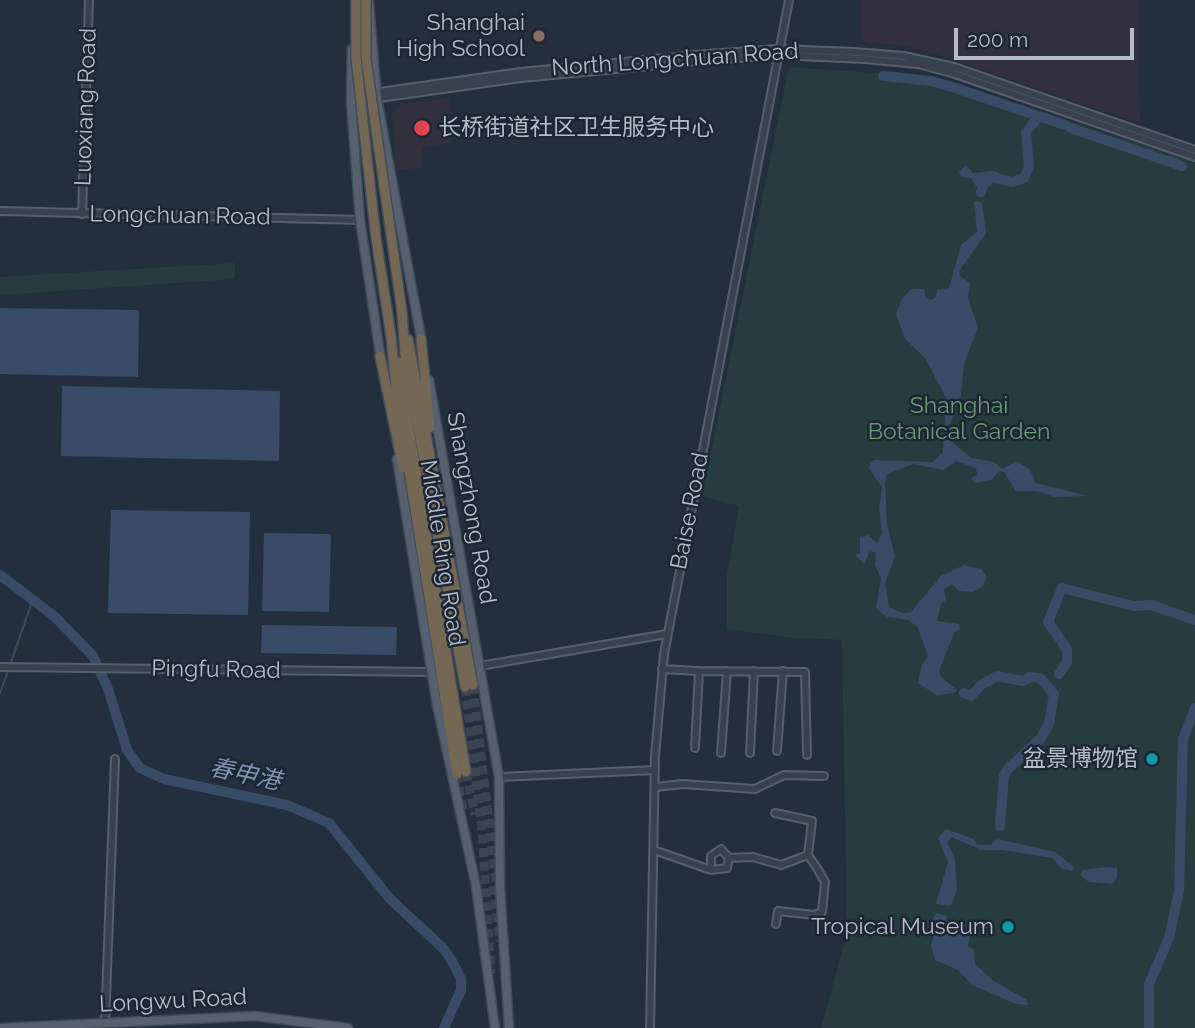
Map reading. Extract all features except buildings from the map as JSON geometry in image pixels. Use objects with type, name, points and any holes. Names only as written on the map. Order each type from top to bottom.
[{"type":"highway","name":"Middle Ring Road","points":[[354,0],[356,58],[376,238],[391,336],[414,423],[469,686],[429,447],[414,423]]},
{"type":"highway","name":"Middle Ring Road","points":[[367,0],[366,59],[462,773],[428,590],[414,423]]},
{"type":"highway","points":[[421,339],[430,415],[429,447]]},
{"type":"highway","points":[[380,356],[428,590]]},
{"type":"main road","points":[[354,0],[351,99],[360,220],[432,672],[477,886],[491,976],[494,1028]]},
{"type":"main road","name":"Shangzhong Road","points":[[367,0],[377,96],[499,777],[501,914],[508,1027]]},
{"type":"main road","name":"Longwu Road","points":[[0,1028],[255,1016],[348,1028]]},
{"type":"street","name":"Luoxiang Road","points":[[82,214],[89,0]]},
{"type":"street","name":"Baise Road","points":[[650,1028],[655,770],[662,669],[789,0]]},
{"type":"street","name":"North Longchuan Road","points":[[351,99],[570,66],[777,52],[867,52],[935,62],[1195,150]]},
{"type":"street","name":"North Longchuan Road","points":[[777,52],[934,68],[1195,157]]},
{"type":"street","name":"Longchuan Road","points":[[0,211],[360,220]]},
{"type":"street","points":[[480,666],[667,634]]},
{"type":"street","name":"Pingfu Road","points":[[0,667],[432,672]]},
{"type":"street","points":[[662,669],[805,672],[807,755]]},
{"type":"street","points":[[695,748],[699,671]]},
{"type":"street","points":[[721,753],[727,671]]},
{"type":"street","points":[[750,752],[754,671]]},
{"type":"street","points":[[778,751],[783,671]]},
{"type":"street","points":[[105,1024],[115,759]]},
{"type":"street","points":[[499,777],[655,770]]},
{"type":"street","points":[[655,787],[683,784],[755,789],[784,775],[824,776]]},
{"type":"street","points":[[775,813],[812,821],[808,855],[825,882],[822,912],[814,915],[778,911],[776,924]]},
{"type":"street","points":[[711,870],[711,856],[721,849],[729,858]]},
{"type":"street","points":[[654,850],[711,870],[727,868],[729,858]]},
{"type":"street","points":[[729,858],[753,857],[781,865],[808,855]]},
{"type":"shaded area","points":[[862,0],[1138,0],[1140,123],[936,54],[900,45],[862,42]]},
{"type":"shaded area","name":"长桥街道社区卫生服务中心","points":[[449,98],[451,143],[422,147],[423,168],[396,170],[392,114],[401,104]]},
{"type":"green space","name":"Shanghai Botanical Garden","points":[[789,67],[906,75],[952,82],[1195,162],[1195,1028],[821,1028],[847,934],[842,640],[794,638],[727,629],[727,574],[739,506],[702,496]]},
{"type":"green space","points":[[235,263],[235,279],[0,295],[0,277]]},
{"type":"water","points":[[966,165],[973,173],[994,171],[999,173],[1000,178],[986,189],[976,186],[971,178],[961,177],[959,172]]},
{"type":"water","points":[[974,201],[982,202],[986,233],[959,271],[960,276],[970,283],[968,298],[978,328],[964,364],[961,395],[950,424],[953,443],[971,458],[994,462],[1002,469],[1016,461],[1030,470],[1036,483],[1088,496],[1054,497],[1037,491],[1016,491],[1004,472],[999,471],[991,480],[974,483],[971,478],[977,475],[976,468],[956,461],[944,470],[913,464],[887,474],[887,524],[895,557],[885,583],[889,607],[903,613],[911,612],[941,576],[964,565],[981,569],[987,577],[983,586],[973,592],[959,591],[952,584],[944,589],[946,600],[941,604],[937,621],[959,624],[960,629],[954,633],[939,671],[940,676],[957,690],[955,693],[937,695],[918,683],[922,665],[928,656],[918,628],[909,620],[887,617],[876,609],[881,578],[875,565],[876,553],[870,551],[864,564],[855,555],[860,553],[860,537],[868,535],[877,543],[882,533],[879,508],[882,487],[869,469],[870,464],[874,460],[933,462],[943,452],[946,398],[925,358],[905,339],[896,314],[902,299],[911,289],[924,289],[926,298],[931,300],[936,297],[937,290],[949,288],[961,245],[977,232]]},
{"type":"water","points":[[0,308],[139,310],[138,377],[0,374]]},
{"type":"water","points":[[62,386],[280,391],[279,461],[61,456]]},
{"type":"water","points":[[111,510],[250,512],[248,615],[108,613]]},
{"type":"water","points":[[264,533],[331,534],[329,612],[262,611]]},
{"type":"water","points":[[262,625],[397,627],[396,655],[261,653]]},
{"type":"water","points":[[946,829],[974,839],[977,845],[991,845],[997,839],[1055,852],[1074,867],[1073,871],[1062,869],[1052,858],[1003,850],[981,850],[952,837],[947,843],[955,859],[957,890],[951,906],[936,904],[948,862],[938,838]]},
{"type":"water","points":[[1117,868],[1117,878],[1112,884],[1089,882],[1080,875],[1082,870]]},
{"type":"water","points":[[937,913],[947,916],[946,929],[970,935],[968,946],[974,950],[975,964],[992,980],[1027,1000],[1028,1005],[1016,1004],[972,985],[958,970],[935,960],[931,946],[935,929],[932,919]]},
{"type":"waterway","points":[[883,76],[931,81],[1065,125]]},
{"type":"waterway","points":[[981,192],[984,182],[990,177],[1013,182],[1024,178],[1029,167],[1026,132],[1039,116]]},
{"type":"waterway","points":[[1071,128],[1182,166]]},
{"type":"waterway","name":"春申港","points":[[0,575],[54,616],[93,656],[108,689],[127,750],[140,768],[164,779],[287,805],[329,823],[390,899],[444,949],[453,963],[461,979],[461,990],[444,1028]]},
{"type":"waterway","points":[[1059,674],[1067,662],[1067,649],[1048,622],[1062,588],[1134,606],[1151,605],[1195,620]]},
{"type":"waterway","points":[[10,665],[33,599]]},
{"type":"waterway","points":[[0,693],[8,671]]},
{"type":"waterway","points":[[964,693],[971,696],[981,685],[997,676],[1023,681],[1030,677],[1040,678],[1054,694],[1049,724],[1041,738],[1004,776],[1000,826]]},
{"type":"waterway","points":[[1149,1028],[1149,984],[1169,938],[1179,891],[1183,739],[1195,708]]},
{"type":"tunnel","points":[[473,685],[497,891]]},
{"type":"tunnel","points":[[465,687],[482,830],[491,974]]},
{"type":"tunnel","points":[[466,772],[475,815]]},
{"type":"tunnel","points":[[457,774],[463,811]]},
{"type":"tunnel","points":[[493,886],[500,941]]},
{"type":"place","name":"Shanghai High School","points":[[539,36]]},
{"type":"place","name":"长桥街道社区卫生服务中心","points":[[422,128]]},
{"type":"place","name":"盆景博物馆","points":[[1152,759]]},
{"type":"place","name":"Tropical Museum","points":[[1008,927]]}]
